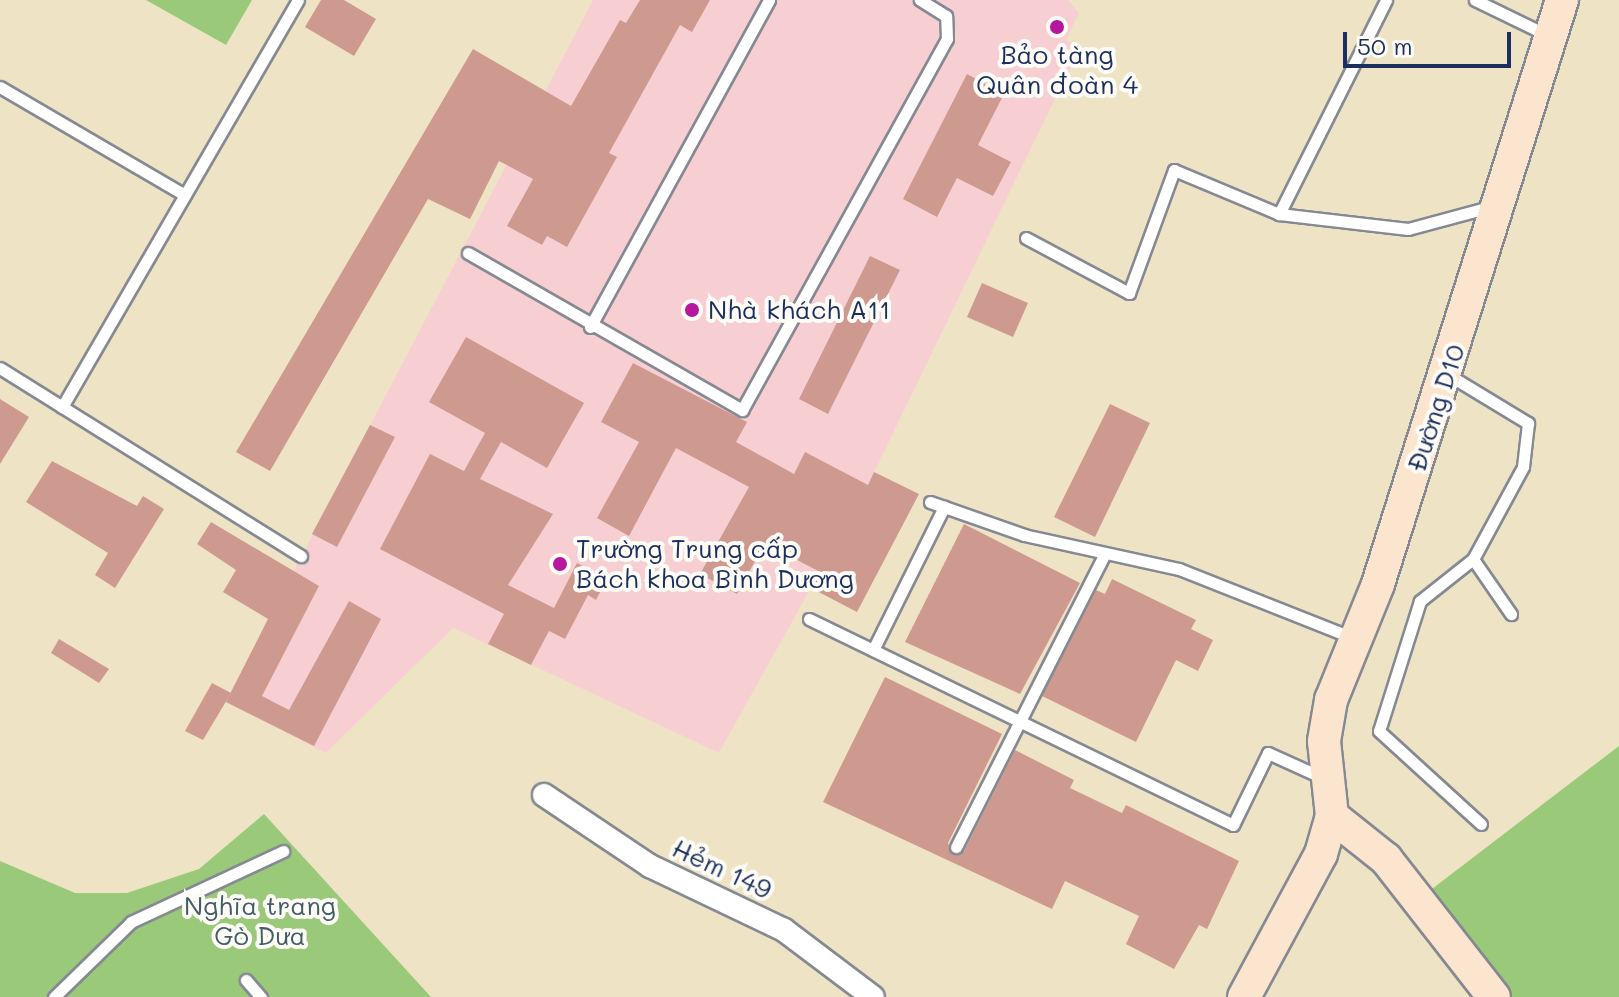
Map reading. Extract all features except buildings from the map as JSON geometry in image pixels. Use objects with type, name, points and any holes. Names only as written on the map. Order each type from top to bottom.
[{"type":"street","name":"Đường D10","points":[[1332,816],[1326,779],[1326,717],[1356,639],[1503,204],[1548,36],[1562,0]]},
{"type":"street","name":"Hẻm 149","points":[[544,795],[650,866],[784,930],[873,997]]},
{"type":"street","points":[[1244,997],[1306,890],[1332,816],[1386,859],[1494,997]]},
{"type":"lane","points":[[62,407],[298,0]]},
{"type":"lane","points":[[590,327],[769,0]]},
{"type":"lane","points":[[468,253],[590,327],[742,410],[947,39],[946,16],[920,0]]},
{"type":"lane","points":[[1279,214],[1386,0]]},
{"type":"lane","points":[[1475,0],[1548,36]]},
{"type":"lane","points":[[0,87],[185,195]]},
{"type":"lane","points":[[1026,238],[1129,293],[1174,170],[1279,214],[1408,229],[1503,204]]},
{"type":"lane","points":[[0,368],[301,556]]},
{"type":"lane","points":[[1447,374],[1528,423],[1523,467],[1473,559],[1420,601],[1379,731],[1481,824]]},
{"type":"lane","points":[[930,502],[1104,555],[1179,569],[1356,639]]},
{"type":"lane","points":[[873,650],[944,507]]},
{"type":"lane","points":[[956,847],[1104,555]]},
{"type":"lane","points":[[1473,559],[1511,614]]},
{"type":"lane","points":[[809,619],[1233,825],[1268,753],[1326,779]]},
{"type":"lane","points":[[54,997],[131,922],[283,851]]},
{"type":"lane","points":[[246,980],[261,997]]},
{"type":"shaded area","name":"Nhà khách A11","points":[[593,0],[1068,0],[1079,13],[1066,40],[1080,47],[868,485],[719,753],[453,628],[326,753],[225,702]]},
{"type":"green space","points":[[146,0],[252,0],[226,45]]},
{"type":"green space","points":[[1619,746],[1619,997],[1510,997],[1428,892]]},
{"type":"green space","name":"Nghĩa trang Gò Dưa","points":[[264,814],[431,997],[0,997],[0,861],[75,893],[127,893],[199,869]]},
{"type":"place","name":"Bảo tàng Quân đoàn 4","points":[[1057,27]]},
{"type":"place","name":"Nhà khách A11","points":[[692,310]]},
{"type":"place","name":"Trường Trung cấp Bách khoa Bình Dương","points":[[560,564]]}]
